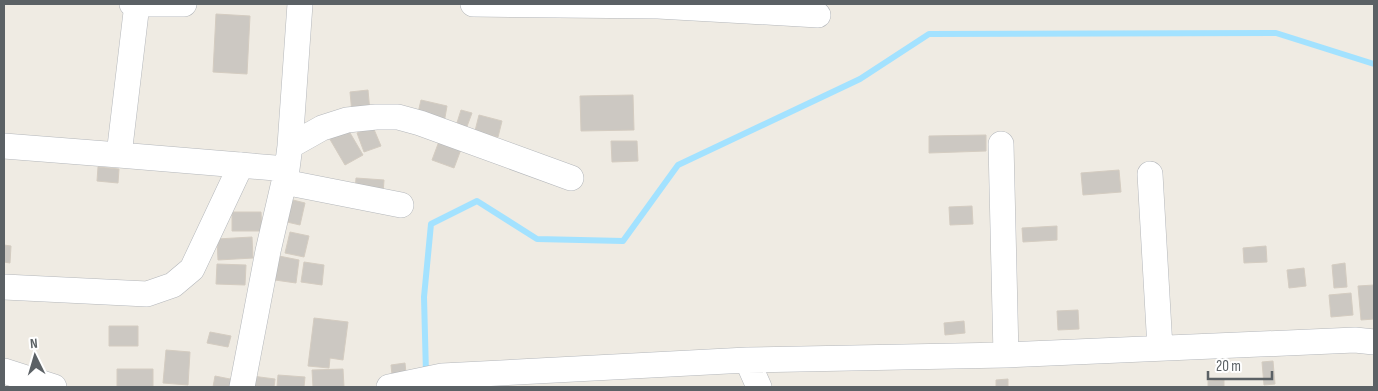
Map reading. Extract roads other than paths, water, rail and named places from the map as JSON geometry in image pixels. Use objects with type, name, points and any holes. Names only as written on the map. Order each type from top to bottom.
[{"type":"street","points":[[132,4],[184,4]]},
{"type":"street","points":[[119,155],[137,4]]},
{"type":"street","points":[[242,387],[268,251],[287,166],[300,4]]},
{"type":"street","points":[[473,4],[658,5],[818,15]]},
{"type":"street","points":[[287,166],[322,128],[347,120],[398,117],[420,123],[571,178]]},
{"type":"street","points":[[1001,144],[1006,355]]},
{"type":"street","points":[[4,146],[241,165],[287,166],[401,205]]},
{"type":"street","points":[[4,287],[147,294],[173,285],[192,269],[241,165]]},
{"type":"street","points":[[1150,174],[1160,348]]},
{"type":"street","points":[[401,385],[442,376],[747,360],[1006,355],[1355,340],[1374,342]]},
{"type":"street","points":[[747,360],[759,387]]},
{"type":"street","points":[[4,371],[54,387]]},
{"type":"waterway","points":[[426,374],[424,297],[431,224],[477,201],[537,239],[623,241],[678,165],[860,79],[929,34],[1276,33],[1374,64]]}]
